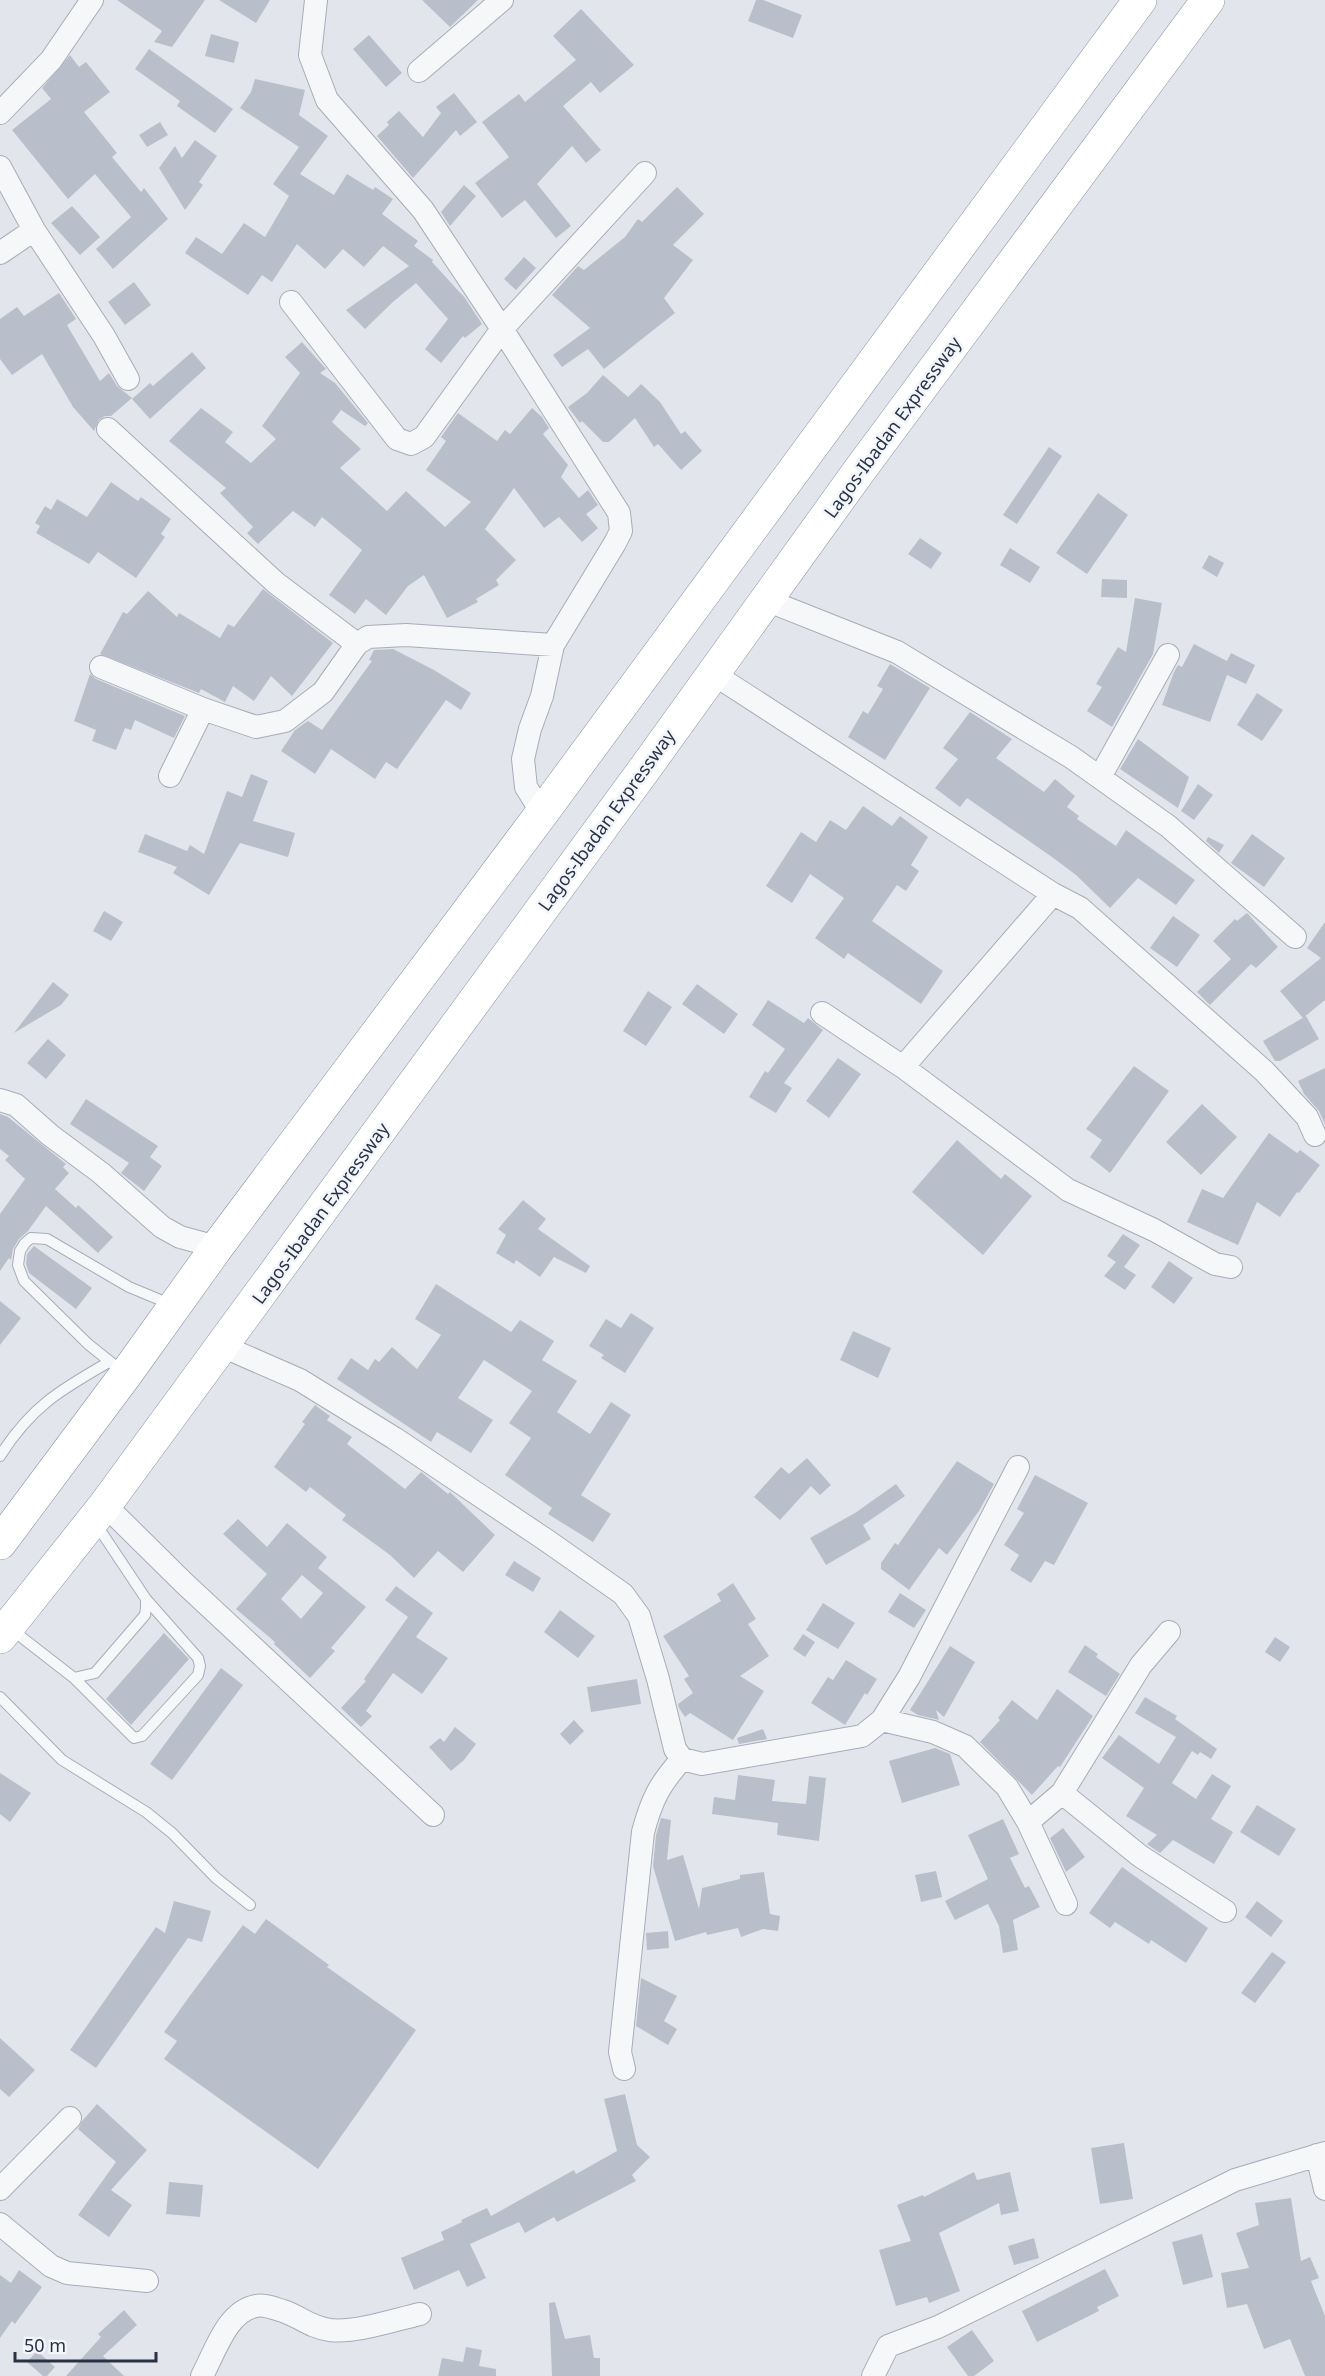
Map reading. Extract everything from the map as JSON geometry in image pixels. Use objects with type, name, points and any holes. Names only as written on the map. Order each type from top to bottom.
[{"type":"highway","points":[[6,1525],[118,1368],[175,1307],[217,1247],[542,813],[1140,0]]},
{"type":"highway","name":"Lagos-Ibadan Expressway","points":[[4,1632],[99,1512],[222,1347],[646,767],[712,673],[1208,0]]},
{"type":"street","points":[[0,113],[51,60],[92,0]]},
{"type":"street","points":[[316,0],[310,55],[327,100],[423,210],[619,513],[621,531],[553,645],[542,696],[530,729],[523,759],[526,787],[542,813]]},
{"type":"street","points":[[419,71],[502,0]]},
{"type":"street","points":[[0,167],[34,230],[104,336],[128,379]]},
{"type":"street","points":[[291,302],[397,439],[411,444],[424,437],[502,329],[645,173]]},
{"type":"street","points":[[0,253],[34,230]]},
{"type":"street","points":[[108,429],[276,583],[357,644]]},
{"type":"street","points":[[766,600],[897,652],[1071,757],[1168,826],[1295,937]]},
{"type":"street","points":[[101,667],[256,728],[285,720],[323,692],[357,644],[368,637],[406,635],[553,645]]},
{"type":"street","points":[[1100,777],[1168,655]]},
{"type":"street","points":[[712,673],[1053,894],[1080,908],[1264,1071],[1307,1117],[1315,1134]]},
{"type":"street","points":[[170,776],[203,709]]},
{"type":"street","points":[[903,1068],[1053,894]]},
{"type":"street","points":[[822,1013],[903,1068],[1068,1190],[1154,1230],[1215,1264],[1231,1267]]},
{"type":"street","points":[[0,1100],[16,1105],[50,1135],[101,1173],[162,1227],[180,1237],[217,1247]]},
{"type":"street","points":[[222,1347],[300,1380],[413,1451],[623,1594],[639,1616],[658,1679],[675,1749],[682,1759],[702,1764],[862,1736],[882,1720],[909,1677],[1018,1467]]},
{"type":"street","points":[[99,1512],[184,1582],[433,1815]]},
{"type":"street","points":[[1028,1822],[1062,1793],[1141,1665],[1169,1632]]},
{"type":"street","points":[[882,1720],[933,1732],[965,1746],[1007,1787],[1028,1822],[1066,1904]]},
{"type":"street","points":[[624,2069],[620,2052],[643,1832],[649,1808],[660,1784],[682,1759]]},
{"type":"street","points":[[1062,1793],[1140,1856],[1225,1911]]},
{"type":"street","points":[[0,2189],[70,2118]]},
{"type":"street","points":[[873,2376],[888,2346],[938,2327],[1235,2180],[1321,2154],[1325,2189]]},
{"type":"street","points":[[0,2224],[51,2266],[67,2273],[147,2281]]},
{"type":"street","points":[[202,2376],[228,2326],[242,2310],[259,2305],[285,2312],[312,2327],[332,2331],[352,2329],[420,2314]]},
{"type":"lane","points":[[0,1456],[35,1410],[66,1386],[118,1368],[24,1281],[18,1265],[20,1251],[25,1243],[31,1238],[47,1239],[129,1287],[175,1307]]},
{"type":"lane","points":[[4,1632],[74,1678],[134,1738],[142,1736],[198,1675],[200,1666],[198,1658],[146,1599],[99,1512]]},
{"type":"lane","points":[[74,1678],[94,1673],[145,1615],[146,1599]]},
{"type":"lane","points":[[0,1696],[62,1760],[146,1812],[172,1833],[216,1878],[250,1905]]},
{"type":"building","points":[[117,0],[205,0],[172,47],[154,42],[162,31]]},
{"type":"building","points":[[219,0],[270,0],[256,23]]},
{"type":"building","points":[[422,0],[478,0],[450,27]]},
{"type":"building","points":[[756,0],[763,0],[802,15],[793,38],[748,21]]},
{"type":"building","points":[[581,9],[634,65],[600,93],[591,82],[563,106],[601,150],[586,163],[572,146],[537,184],[571,226],[556,238],[525,200],[502,218],[475,183],[509,157],[482,122],[519,94],[525,102],[576,60],[553,36]]},
{"type":"building","points":[[211,34],[239,42],[234,63],[205,56]]},
{"type":"building","points":[[369,35],[402,73],[386,87],[353,49]]},
{"type":"building","points":[[149,49],[233,109],[215,133],[177,106],[180,101],[135,69]]},
{"type":"building","points":[[70,55],[79,67],[86,62],[110,92],[84,112],[117,153],[112,157],[141,192],[144,188],[168,219],[113,269],[96,249],[131,217],[95,174],[68,199],[12,130],[51,99],[42,88]]},
{"type":"building","points":[[255,79],[305,90],[299,115],[328,136],[300,174],[334,195],[347,174],[373,190],[375,187],[393,199],[382,214],[418,241],[414,246],[433,260],[432,262],[465,298],[482,324],[465,338],[463,336],[441,363],[425,349],[448,319],[416,283],[365,329],[346,310],[409,266],[383,246],[364,267],[343,249],[325,269],[297,244],[272,282],[262,275],[248,295],[185,253],[196,237],[222,254],[244,223],[265,237],[289,196],[273,184],[299,147],[240,108],[251,92]]},
{"type":"building","points":[[454,93],[477,122],[460,136],[456,130],[413,178],[377,136],[399,111],[423,137],[441,113],[436,107]]},
{"type":"building","points":[[160,122],[168,135],[147,147],[139,135]]},
{"type":"building","points":[[195,140],[217,156],[199,182],[203,185],[185,210],[159,168],[175,146],[182,158]]},
{"type":"building","points":[[464,185],[476,196],[450,226],[441,212]]},
{"type":"building","points":[[677,187],[704,214],[673,245],[693,260],[664,298],[675,313],[604,369],[588,349],[562,367],[553,355],[590,328],[552,295],[578,266],[584,270],[625,237],[638,219],[642,222]]},
{"type":"building","points":[[72,206],[100,237],[80,255],[51,223]]},
{"type":"building","points":[[524,257],[536,268],[516,290],[504,279]]},
{"type":"building","points":[[134,282],[151,305],[125,325],[108,302]]},
{"type":"building","points":[[59,293],[76,319],[67,325],[100,381],[109,373],[117,386],[132,398],[111,416],[105,416],[99,420],[94,431],[73,407],[42,354],[12,375],[0,359],[0,319],[17,307],[24,316]]},
{"type":"building","points":[[302,342],[326,369],[320,373],[335,383],[368,423],[365,426],[341,410],[332,422],[361,449],[340,468],[387,511],[406,491],[445,527],[471,502],[426,470],[446,441],[441,437],[458,413],[497,441],[505,430],[510,434],[532,408],[549,428],[543,434],[568,465],[561,477],[579,498],[588,490],[598,505],[586,514],[598,528],[582,542],[559,517],[544,528],[514,488],[485,529],[516,560],[496,580],[499,585],[476,599],[478,602],[447,618],[424,575],[408,586],[386,615],[366,599],[355,614],[329,595],[362,550],[322,517],[315,527],[293,511],[258,544],[247,533],[253,527],[220,493],[226,488],[169,441],[201,408],[233,432],[225,442],[251,463],[276,439],[262,426],[300,373],[285,357]]},
{"type":"building","points":[[192,352],[206,368],[150,419],[132,399],[150,383],[153,386]]},
{"type":"building","points":[[603,375],[628,397],[641,384],[660,402],[681,434],[685,431],[702,451],[681,470],[658,444],[654,447],[635,418],[609,442],[603,442],[582,421],[580,423],[568,407],[587,393]]},
{"type":"building","points":[[1049,447],[1062,456],[1017,524],[1003,515]]},
{"type":"building","points":[[111,482],[138,501],[141,497],[171,519],[161,534],[165,537],[136,578],[98,552],[89,564],[36,533],[40,526],[35,523],[45,506],[51,510],[57,499],[87,517]]},
{"type":"building","points":[[1098,493],[1128,515],[1087,574],[1056,553]]},
{"type":"building","points":[[920,538],[942,553],[931,569],[908,554]]},
{"type":"building","points":[[1010,548],[1040,567],[1030,583],[1000,565]]},
{"type":"building","points":[[1209,555],[1224,563],[1217,577],[1202,568]]},
{"type":"building","points":[[1102,579],[1127,580],[1127,598],[1101,597]]},
{"type":"building","points":[[263,589],[333,643],[292,696],[271,676],[254,701],[233,686],[225,702],[201,689],[199,693],[100,654],[123,612],[127,614],[148,591],[177,617],[179,613],[220,638],[228,624],[234,627]]},
{"type":"building","points":[[1135,598],[1162,603],[1153,654],[1112,727],[1087,711],[1102,687],[1096,684],[1118,647],[1126,652]]},
{"type":"building","points":[[1194,644],[1227,661],[1231,653],[1255,665],[1246,684],[1227,675],[1210,722],[1162,705],[1174,672],[1178,665],[1182,667]]},
{"type":"building","points":[[393,649],[434,670],[471,693],[461,710],[446,700],[397,769],[386,762],[375,779],[331,749],[315,774],[281,751],[295,730],[308,721],[322,730],[372,661],[369,660],[374,650]]},
{"type":"building","points":[[890,664],[930,688],[885,760],[848,737],[863,711],[868,714],[883,689],[877,686]]},
{"type":"building","points":[[90,674],[96,679],[185,716],[174,738],[135,720],[131,730],[125,728],[116,750],[92,741],[96,730],[74,721]]},
{"type":"building","points":[[1257,693],[1283,710],[1262,741],[1237,725]]},
{"type":"building","points":[[970,712],[1012,739],[996,758],[1044,792],[1055,779],[1075,796],[1067,807],[1079,816],[1077,819],[1116,846],[1126,830],[1195,880],[1176,905],[1138,878],[1110,908],[1076,875],[967,798],[960,807],[935,788],[958,759],[943,748]]},
{"type":"building","points":[[1138,739],[1189,777],[1178,808],[1120,769]]},
{"type":"building","points":[[251,774],[268,781],[253,821],[295,833],[288,857],[240,843],[209,895],[173,873],[177,867],[138,852],[145,834],[187,851],[190,845],[204,854],[227,791],[242,797]]},
{"type":"building","points":[[1198,784],[1213,795],[1194,820],[1181,811]]},
{"type":"building","points":[[863,806],[892,826],[900,816],[928,837],[911,865],[919,871],[906,891],[897,885],[872,921],[943,971],[921,1004],[848,953],[844,959],[815,938],[844,898],[810,874],[792,903],[766,886],[801,832],[816,842],[830,820],[846,830]]},
{"type":"building","points":[[1252,834],[1285,858],[1264,887],[1231,863]]},
{"type":"building","points":[[1208,837],[1224,845],[1219,853],[1206,841]]},
{"type":"building","points":[[104,911],[123,922],[111,941],[93,931]]},
{"type":"building","points":[[1247,913],[1278,947],[1256,968],[1251,964],[1210,1005],[1197,992],[1231,959],[1213,941],[1235,919],[1237,921]]},
{"type":"building","points":[[1173,916],[1200,935],[1177,967],[1150,948]]},
{"type":"building","points":[[1325,922],[1325,1000],[1303,1018],[1280,991],[1321,958],[1307,948]]},
{"type":"building","points":[[53,982],[69,995],[61,1005],[14,1033]]},
{"type":"building","points":[[697,984],[738,1014],[724,1034],[682,1004]]},
{"type":"building","points":[[648,991],[672,1007],[646,1046],[623,1031]]},
{"type":"building","points":[[768,1000],[804,1023],[808,1018],[823,1030],[784,1083],[792,1088],[776,1113],[749,1097],[765,1071],[768,1073],[785,1049],[752,1025]]},
{"type":"building","points":[[1306,1016],[1319,1039],[1280,1061],[1275,1061],[1263,1041]]},
{"type":"building","points":[[48,1039],[66,1055],[46,1079],[27,1063]]},
{"type":"building","points":[[838,1058],[861,1074],[829,1118],[806,1101]]},
{"type":"building","points":[[1134,1066],[1169,1091],[1110,1173],[1090,1157],[1102,1140],[1086,1129]]},
{"type":"building","points":[[1325,1068],[1325,1124],[1319,1111],[1304,1094],[1298,1081]]},
{"type":"building","points":[[86,1099],[158,1146],[150,1157],[162,1166],[144,1191],[121,1173],[129,1163],[70,1124]]},
{"type":"building","points":[[1202,1104],[1237,1137],[1201,1175],[1166,1142]]},
{"type":"building","points":[[0,1114],[8,1117],[66,1164],[63,1167],[69,1173],[55,1189],[76,1208],[78,1205],[113,1237],[98,1253],[46,1206],[28,1231],[19,1239],[13,1249],[11,1260],[9,1258],[0,1271],[0,1214],[25,1179],[5,1160],[9,1156],[0,1149]]},
{"type":"building","points":[[1269,1133],[1297,1153],[1300,1150],[1320,1165],[1280,1217],[1257,1202],[1238,1245],[1187,1222],[1202,1189],[1223,1198]]},
{"type":"building","points":[[957,1140],[1001,1179],[1005,1174],[1032,1196],[983,1255],[912,1192]]},
{"type":"building","points":[[523,1200],[546,1219],[538,1229],[590,1266],[586,1273],[554,1257],[540,1277],[516,1260],[514,1264],[496,1253],[506,1235],[498,1229]]},
{"type":"building","points":[[1123,1234],[1140,1245],[1124,1267],[1136,1275],[1125,1290],[1104,1276],[1116,1262],[1107,1256]]},
{"type":"building","points":[[34,1246],[92,1288],[76,1309],[29,1273],[26,1264],[27,1254]]},
{"type":"building","points":[[1169,1261],[1193,1278],[1174,1304],[1151,1287]]},
{"type":"building","points":[[436,1284],[511,1332],[520,1320],[554,1341],[542,1360],[577,1381],[557,1412],[590,1434],[611,1402],[631,1415],[581,1495],[611,1514],[593,1542],[548,1514],[552,1508],[505,1475],[531,1438],[509,1423],[532,1391],[484,1360],[458,1398],[493,1420],[471,1453],[437,1432],[431,1442],[337,1379],[351,1358],[368,1370],[375,1359],[379,1362],[392,1347],[417,1369],[441,1335],[415,1319]]},
{"type":"building","points":[[0,1301],[21,1318],[0,1345]]},
{"type":"building","points":[[631,1313],[654,1328],[625,1373],[601,1358],[604,1355],[589,1346],[606,1319],[621,1328]]},
{"type":"building","points":[[853,1331],[891,1348],[878,1378],[840,1360]]},
{"type":"building","points":[[315,1405],[330,1416],[327,1420],[352,1437],[347,1444],[405,1489],[421,1472],[448,1494],[450,1492],[495,1535],[463,1572],[438,1551],[414,1578],[390,1555],[342,1520],[346,1515],[310,1487],[306,1492],[274,1467],[305,1424],[302,1422]]},
{"type":"building","points":[[807,1458],[831,1485],[820,1495],[811,1486],[780,1520],[754,1497],[781,1467],[789,1474]]},
{"type":"building","points":[[957,1461],[994,1484],[979,1511],[947,1555],[939,1548],[909,1590],[881,1569],[881,1563],[895,1543],[898,1545]]},
{"type":"building","points":[[1035,1475],[1088,1503],[1054,1565],[1045,1561],[1031,1583],[1010,1570],[1019,1555],[1004,1545],[1024,1513],[1017,1509]]},
{"type":"building","points":[[896,1484],[905,1496],[863,1525],[871,1539],[826,1565],[810,1538],[855,1513]]},
{"type":"building","points":[[238,1519],[267,1547],[287,1523],[327,1557],[318,1568],[366,1607],[331,1648],[335,1651],[310,1678],[274,1644],[275,1642],[236,1609],[267,1574],[223,1534]],"holes":[[[302,1575],[323,1593],[301,1619],[281,1599]]]},
{"type":"building","points":[[514,1561],[541,1578],[533,1592],[505,1575]]},
{"type":"building","points":[[733,1583],[756,1619],[748,1624],[769,1656],[740,1676],[764,1691],[733,1740],[690,1713],[685,1717],[678,1704],[693,1693],[684,1679],[689,1676],[663,1636],[721,1601],[717,1594]]},
{"type":"building","points":[[396,1586],[433,1613],[416,1637],[448,1658],[422,1694],[393,1673],[366,1711],[372,1716],[361,1727],[341,1708],[366,1681],[364,1679],[408,1617],[385,1600]]},
{"type":"building","points":[[900,1593],[926,1610],[914,1628],[888,1612]]},
{"type":"building","points":[[823,1603],[855,1623],[838,1649],[806,1630]]},
{"type":"building","points":[[560,1610],[595,1636],[578,1658],[544,1632]]},
{"type":"building","points":[[164,1633],[189,1659],[131,1725],[106,1699]]},
{"type":"building","points":[[803,1634],[815,1642],[805,1657],[793,1649]]},
{"type":"building","points":[[1275,1637],[1290,1647],[1280,1662],[1265,1652]]},
{"type":"building","points":[[1085,1645],[1098,1654],[1096,1657],[1120,1674],[1106,1696],[1068,1672]]},
{"type":"building","points":[[950,1646],[975,1662],[944,1717],[936,1710],[939,1720],[918,1715],[910,1710]]},
{"type":"building","points":[[846,1660],[877,1679],[867,1695],[865,1693],[845,1725],[811,1703],[828,1677],[833,1680]]},
{"type":"building","points":[[221,1668],[243,1685],[172,1780],[150,1764]]},
{"type":"building","points":[[637,1679],[641,1704],[591,1712],[587,1687]]},
{"type":"building","points":[[1057,1689],[1093,1716],[1060,1767],[1058,1766],[1032,1795],[980,1742],[1000,1720],[998,1718],[1012,1700],[1037,1720]]},
{"type":"building","points":[[1145,1697],[1177,1716],[1175,1719],[1217,1749],[1211,1759],[1200,1752],[1198,1755],[1192,1751],[1172,1783],[1196,1799],[1212,1774],[1231,1786],[1211,1819],[1233,1832],[1214,1864],[1173,1840],[1160,1853],[1147,1844],[1157,1835],[1126,1816],[1144,1788],[1102,1758],[1119,1735],[1159,1764],[1176,1737],[1135,1713]]},
{"type":"building","points":[[574,1720],[584,1731],[570,1745],[560,1734]]},
{"type":"building","points":[[455,1727],[476,1744],[464,1760],[451,1771],[429,1747],[440,1738],[444,1742]]},
{"type":"building","points":[[763,1729],[767,1739],[739,1744],[737,1738]]},
{"type":"building","points":[[935,1748],[950,1754],[960,1785],[902,1803],[889,1761]]},
{"type":"building","points":[[0,1773],[31,1793],[10,1822],[0,1814]]},
{"type":"building","points":[[738,1775],[775,1780],[772,1801],[806,1804],[809,1776],[826,1778],[819,1841],[777,1835],[778,1823],[712,1814],[714,1797],[735,1800]]},
{"type":"building","points":[[1257,1805],[1296,1829],[1279,1856],[1240,1832]]},
{"type":"building","points":[[661,1818],[671,1820],[667,1860],[683,1855],[699,1909],[702,1888],[740,1879],[740,1875],[764,1872],[770,1914],[780,1916],[778,1931],[763,1929],[741,1937],[738,1928],[707,1935],[706,1932],[675,1941],[653,1866],[656,1835]]},
{"type":"building","points":[[1003,1819],[1019,1854],[1010,1858],[1025,1888],[1029,1886],[1040,1907],[1013,1920],[1018,1950],[1003,1953],[999,1926],[988,1904],[955,1920],[945,1901],[988,1879],[968,1835]]},
{"type":"building","points":[[1063,1828],[1085,1857],[1066,1872],[1050,1838]]},
{"type":"building","points":[[1122,1867],[1208,1928],[1186,1963],[1151,1940],[1149,1944],[1115,1922],[1110,1928],[1089,1913]]},
{"type":"building","points":[[936,1871],[942,1897],[921,1902],[915,1875]]},
{"type":"building","points":[[174,1901],[211,1911],[202,1942],[188,1938],[96,2068],[70,2050],[156,1927],[165,1933]]},
{"type":"building","points":[[1257,1901],[1283,1921],[1271,1937],[1245,1917]]},
{"type":"building","points":[[266,1919],[329,1965],[327,1967],[416,2030],[318,2169],[164,2059],[177,2041],[164,2032],[189,1997],[243,1925],[255,1934]]},
{"type":"building","points":[[668,1931],[669,1948],[647,1950],[646,1933]]},
{"type":"building","points":[[1272,1952],[1286,1962],[1255,2003],[1241,1993]]},
{"type":"building","points":[[641,1978],[677,1996],[664,2021],[677,2029],[668,2045],[636,2026]]},
{"type":"building","points":[[0,2038],[35,2070],[9,2097],[0,2089]]},
{"type":"building","points":[[625,2094],[637,2145],[650,2157],[632,2175],[636,2181],[557,2222],[554,2217],[525,2233],[519,2222],[470,2244],[486,2278],[467,2287],[459,2270],[414,2290],[401,2258],[444,2240],[441,2232],[462,2222],[461,2220],[487,2208],[491,2216],[574,2170],[576,2174],[617,2151],[604,2099]]},
{"type":"building","points":[[97,2104],[147,2150],[111,2190],[132,2205],[109,2237],[78,2215],[116,2162],[78,2129]]},
{"type":"building","points":[[1124,2143],[1133,2199],[1100,2204],[1091,2148]]},
{"type":"building","points":[[974,2172],[977,2180],[1010,2172],[1019,2211],[1001,2215],[999,2203],[939,2233],[960,2291],[929,2303],[927,2297],[896,2306],[879,2250],[911,2241],[897,2205],[923,2195],[924,2197]]},
{"type":"building","points":[[169,2182],[203,2185],[200,2217],[166,2214]]},
{"type":"building","points":[[1291,2198],[1301,2261],[1310,2257],[1319,2278],[1311,2281],[1325,2316],[1325,2376],[1305,2376],[1290,2339],[1264,2349],[1247,2304],[1227,2308],[1221,2273],[1249,2268],[1236,2233],[1259,2225],[1255,2203]]},
{"type":"building","points":[[1202,2234],[1213,2277],[1183,2285],[1172,2242]]},
{"type":"building","points":[[1034,2238],[1039,2258],[1014,2265],[1008,2246]]},
{"type":"building","points":[[1105,2269],[1119,2296],[1097,2307],[1099,2311],[1037,2342],[1022,2311]]},
{"type":"building","points":[[19,2270],[42,2287],[15,2324],[12,2321],[0,2338],[0,2275],[11,2283]]},
{"type":"building","points":[[555,2302],[565,2339],[590,2335],[594,2358],[600,2358],[600,2376],[552,2376],[549,2303]]},
{"type":"building","points":[[124,2310],[137,2325],[103,2356],[124,2376],[66,2376],[101,2337],[98,2334]]},
{"type":"building","points":[[972,2330],[994,2361],[974,2376],[968,2376],[947,2347]]},
{"type":"building","points":[[466,2347],[482,2350],[479,2366],[496,2369],[496,2376],[438,2376],[442,2358],[463,2362]]},
{"type":"building","points":[[37,2351],[55,2367],[47,2376],[43,2376],[27,2362]]}]
